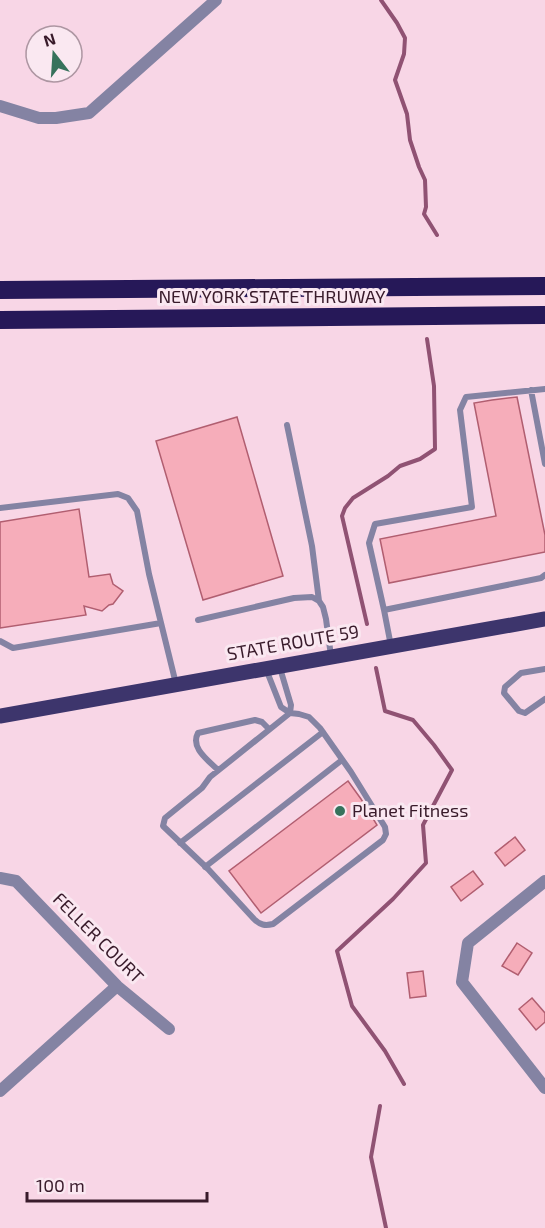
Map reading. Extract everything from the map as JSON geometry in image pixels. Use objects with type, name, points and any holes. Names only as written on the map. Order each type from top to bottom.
[{"type":"highway","name":"NEW YORK STATE THRUWAY","points":[[0,290],[545,286]]},
{"type":"highway","name":"NEW YORK STATE THRUWAY","points":[[0,320],[545,315]]},
{"type":"main road","name":"STATE ROUTE 59","points":[[0,716],[545,619]]},
{"type":"street","points":[[0,106],[39,118],[89,113],[216,0]]},
{"type":"street","name":"FELLER COURT","points":[[0,878],[16,881],[117,986],[169,1029]]},
{"type":"street","points":[[545,881],[468,943],[462,982],[545,1088]]},
{"type":"street","points":[[0,1091],[117,986]]},
{"type":"lane","points":[[391,646],[369,543],[375,524],[472,507],[460,410],[466,398],[545,389]]},
{"type":"lane","points":[[531,390],[545,464]]},
{"type":"lane","points":[[287,425],[312,546],[319,601],[326,619],[331,657]]},
{"type":"lane","points":[[0,508],[117,494],[129,498],[137,511],[149,574],[176,684]]},
{"type":"lane","points":[[384,610],[540,578],[545,575]]},
{"type":"lane","points":[[198,620],[294,598],[312,597],[319,601]]},
{"type":"lane","points":[[0,641],[13,648],[161,623]]},
{"type":"lane","points":[[272,667],[281,707],[290,713],[309,717],[323,732],[386,827],[386,834],[383,840],[273,924],[266,926],[254,919],[163,826],[165,818],[202,788],[210,777],[290,713],[291,705],[272,667]]},
{"type":"lane","points":[[545,669],[521,674],[505,687],[504,693],[519,711],[525,713],[545,699]]},
{"type":"lane","points":[[218,770],[197,748],[195,738],[198,733],[255,720],[262,722],[269,729]]},
{"type":"lane","points":[[180,843],[323,732]]},
{"type":"lane","points":[[205,867],[342,760]]},
{"type":"building","points":[[517,397],[545,535],[545,552],[389,583],[380,539],[496,516],[474,403]]},
{"type":"building","points":[[237,417],[283,576],[203,600],[156,441]]},
{"type":"building","points":[[79,509],[89,577],[110,574],[113,584],[123,591],[113,604],[102,611],[84,606],[86,615],[0,628],[0,522]]},
{"type":"building","points":[[348,781],[377,825],[261,913],[229,871]]},
{"type":"building","points":[[515,837],[525,850],[505,866],[495,853]]},
{"type":"building","points":[[473,871],[483,884],[461,901],[451,887]]},
{"type":"building","points":[[517,943],[532,953],[518,975],[502,966]]},
{"type":"building","points":[[423,971],[426,996],[410,998],[407,973]]},
{"type":"building","points":[[532,998],[545,1013],[545,1022],[536,1030],[519,1009]]},
{"type":"waterway","points":[[381,0],[405,38],[404,54],[395,80],[407,114],[410,140],[425,180],[424,214],[437,235]]},
{"type":"waterway","points":[[367,624],[342,516],[353,498],[400,466],[420,459],[435,449],[434,386],[427,339]]},
{"type":"waterway","points":[[376,668],[385,711],[413,720],[452,770],[423,825],[426,863],[393,899],[337,951],[352,1006],[385,1051],[404,1084]]},
{"type":"waterway","points":[[380,1106],[371,1157],[386,1228]]},
{"type":"place","name":"Planet Fitness","points":[[340,811]]}]
